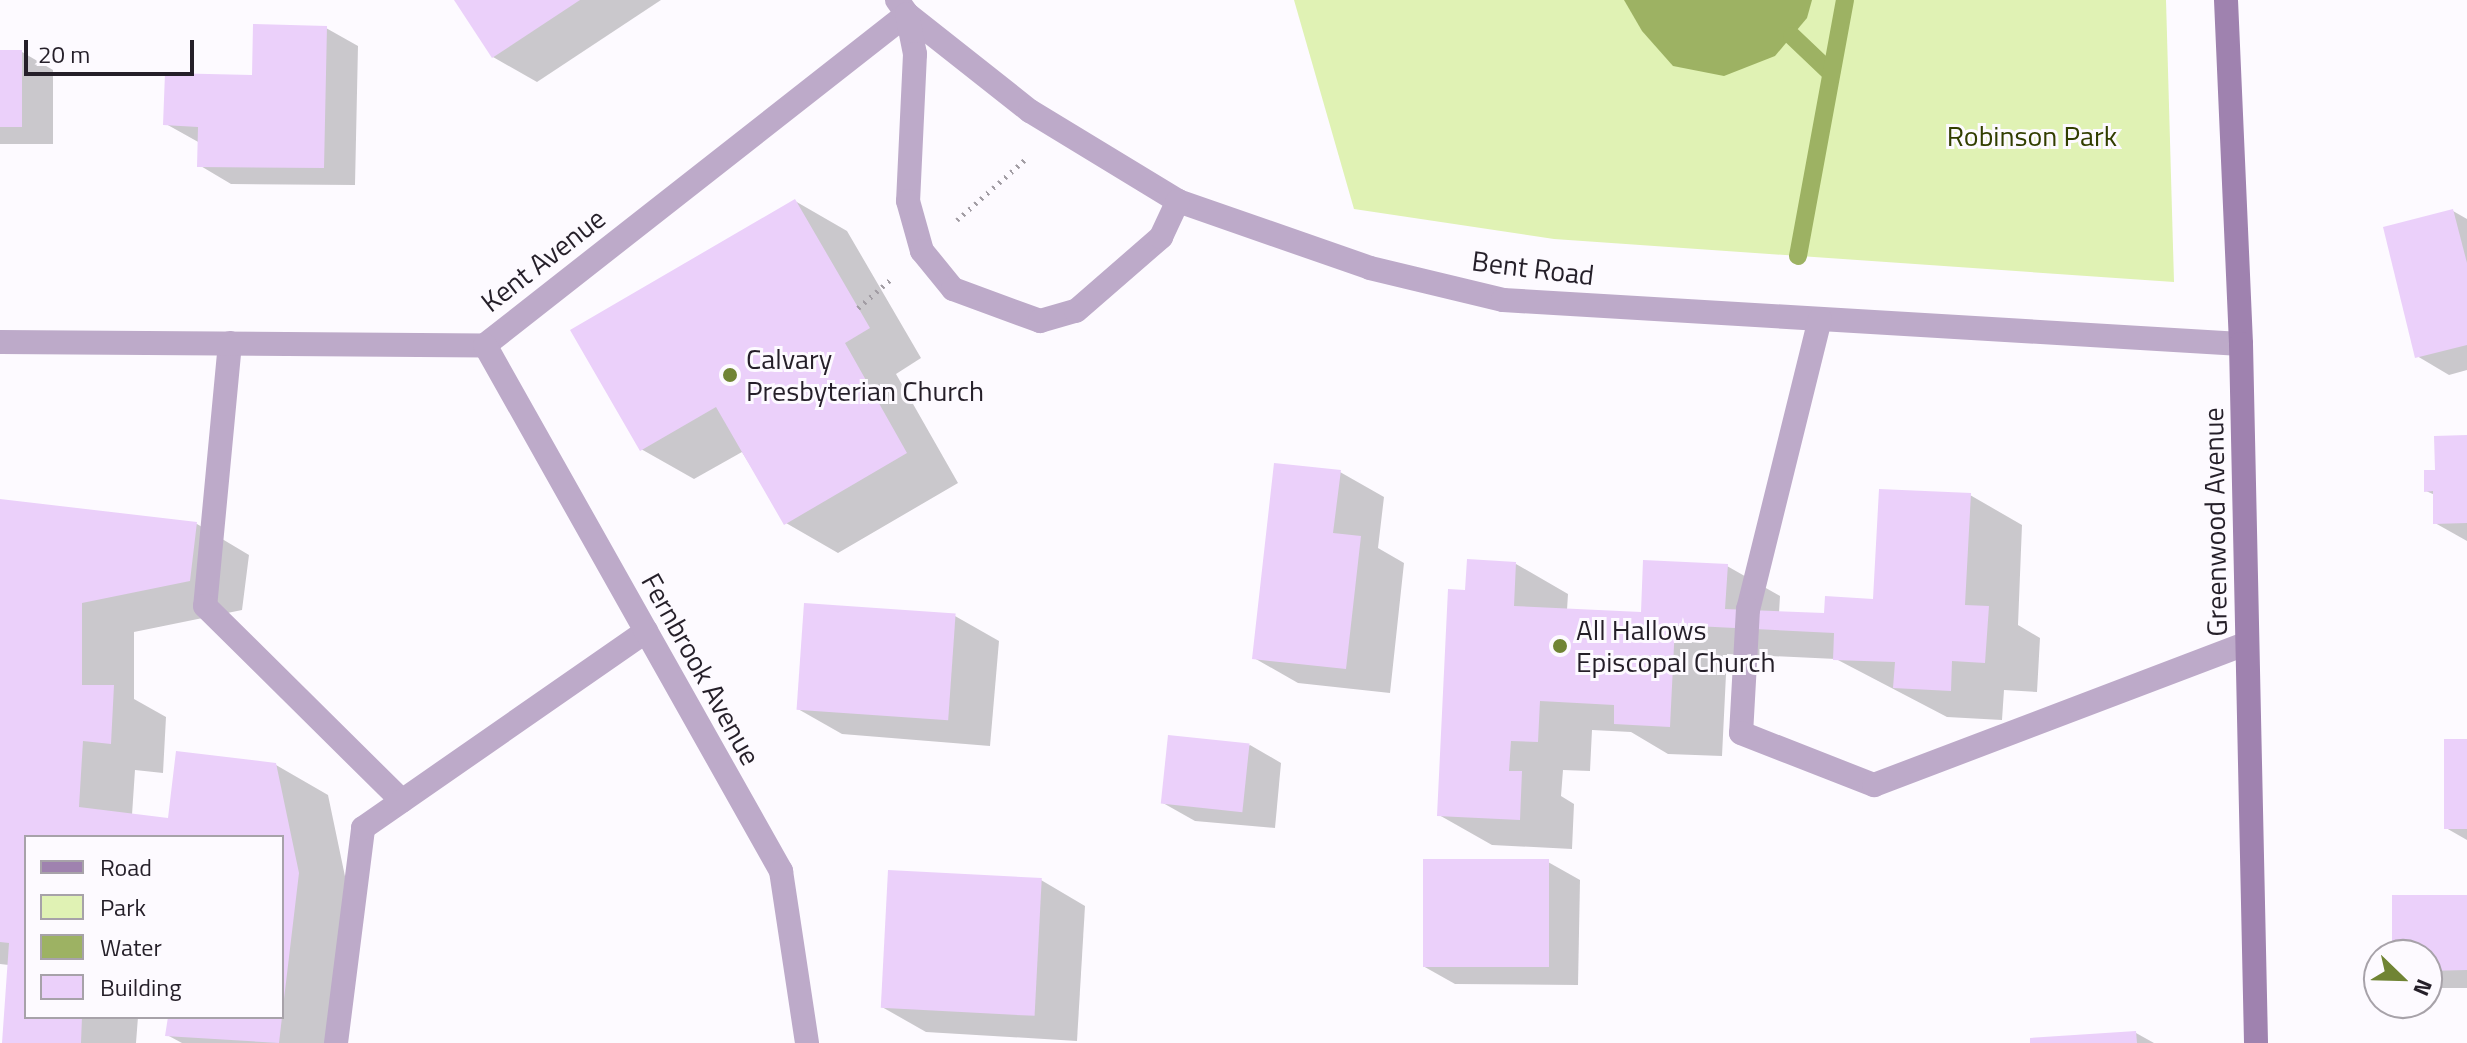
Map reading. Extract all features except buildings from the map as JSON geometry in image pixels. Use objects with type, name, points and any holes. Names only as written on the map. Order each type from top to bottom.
[{"type":"main road","name":"Greenwood Avenue","points":[[2226,0],[2241,344],[2256,1043]]},
{"type":"street","name":"Bent Road","points":[[902,7],[1030,111],[1178,201],[1370,268],[1503,300],[2241,344]]},
{"type":"street","points":[[902,7],[915,54],[908,201],[922,251],[953,289],[1040,321],[1076,311],[1161,237],[1178,201]]},
{"type":"street","name":"Kent Avenue","points":[[0,342],[485,345],[902,7]]},
{"type":"street","points":[[1820,319],[1747,619],[1741,733],[1874,785],[2247,643]]},
{"type":"street","points":[[230,343],[205,606],[402,801]]},
{"type":"street","name":"Fernbrook Avenue","points":[[485,345],[781,871],[807,1043]]},
{"type":"street","points":[[336,1043],[363,828],[646,631]]},
{"type":"green space","name":"Robinson Park","points":[[1294,0],[2166,0],[2174,282],[1554,239],[1354,209]]},
{"type":"water","points":[[1624,0],[1812,0],[1807,18],[1775,56],[1724,76],[1673,66],[1642,31]]},
{"type":"waterway","points":[[1798,256],[1845,0]]},
{"type":"waterway","points":[[1792,36],[1831,73]]},
{"type":"place","name":"Calvary Presbyterian Church","points":[[730,375]]},
{"type":"place","name":"All Hallows Episcopal Church","points":[[1560,646]]}]
